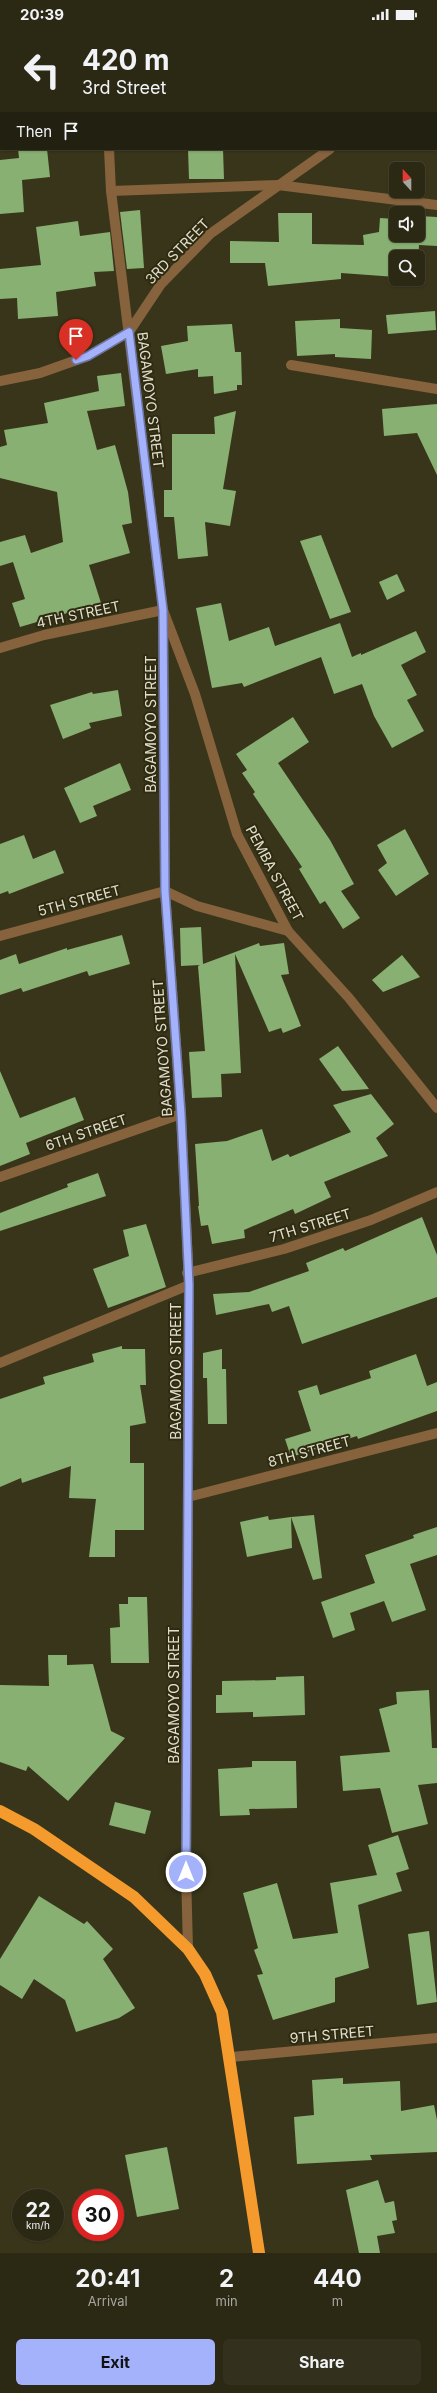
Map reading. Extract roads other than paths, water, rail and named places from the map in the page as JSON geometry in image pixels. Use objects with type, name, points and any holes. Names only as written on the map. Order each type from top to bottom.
[{"type":"highway","points":[[0,1811],[34,1829],[134,1898],[188,1949],[205,1974],[222,2012],[231,2057],[259,2253]]},
{"type":"street","name":"BAGAMOYO STREET","points":[[109,150],[111,191],[163,610],[165,891],[181,1114],[187,1273],[189,1285],[186,1864],[188,1949]]},
{"type":"street","name":"3RD STREET","points":[[0,381],[40,373],[88,356],[129,332],[161,284],[210,234],[329,150]]},
{"type":"street","points":[[111,191],[278,185],[437,206]]},
{"type":"street","points":[[291,365],[437,389]]},
{"type":"street","name":"4TH STREET","points":[[0,648],[44,634],[163,610]]},
{"type":"street","name":"PEMBA STREET","points":[[163,610],[195,694],[236,834],[288,931],[349,998],[437,1108]]},
{"type":"street","points":[[165,891],[197,906],[288,931]]},
{"type":"street","name":"5TH STREET","points":[[0,936],[165,891]]},
{"type":"street","name":"6TH STREET","points":[[0,1177],[181,1114]]},
{"type":"street","name":"7TH STREET","points":[[187,1273],[284,1249],[364,1223],[437,1192]]},
{"type":"street","points":[[0,1363],[189,1285]]},
{"type":"street","name":"8TH STREET","points":[[188,1497],[437,1433]]},
{"type":"street","name":"9TH STREET","points":[[231,2057],[437,2038]]}]
